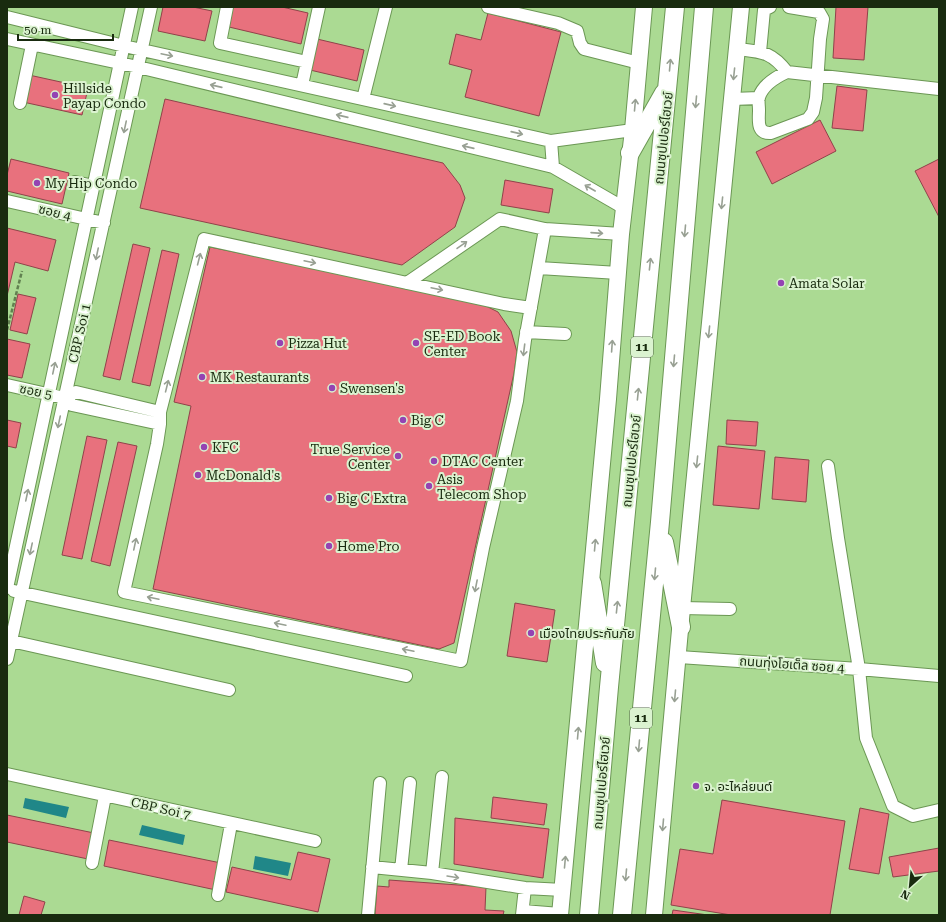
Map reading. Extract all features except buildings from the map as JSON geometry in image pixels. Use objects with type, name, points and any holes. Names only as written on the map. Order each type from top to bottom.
[{"type":"highway","name":"ถนนซุปเปอร์ไฮเวย์","points":[[589,915],[609,687],[675,7]]},
{"type":"highway","name":"11","points":[[622,915],[660,522],[704,7]]},
{"type":"highway","points":[[630,153],[668,87]]},
{"type":"highway","points":[[660,522],[681,627]]},
{"type":"highway","points":[[592,583],[609,687]]},
{"type":"main road","points":[[560,915],[592,583],[621,234],[633,130],[644,7]]},
{"type":"main road","points":[[654,915],[679,657],[682,608],[741,7]]},
{"type":"street","name":"CBP Soi 1","points":[[7,589],[132,7]]},
{"type":"street","name":"CBP Soi 1","points":[[7,659],[151,7]]},
{"type":"street","points":[[227,7],[220,43],[307,62]]},
{"type":"street","points":[[302,85],[319,7]]},
{"type":"street","points":[[363,99],[386,7]]},
{"type":"street","points":[[488,7],[558,23],[577,31],[580,43],[584,49],[639,63]]},
{"type":"street","points":[[760,52],[764,10],[770,7]]},
{"type":"street","points":[[789,7],[819,12],[823,19],[820,39],[818,76],[816,98],[813,112],[808,119],[771,133],[766,133],[761,130],[758,125],[759,98],[764,88],[773,79],[787,72],[818,76],[849,80],[939,89]]},
{"type":"street","points":[[7,17],[124,46],[551,140],[633,130]]},
{"type":"street","points":[[7,40],[138,67],[552,167],[624,208]]},
{"type":"street","points":[[20,103],[32,45]]},
{"type":"street","points":[[737,49],[770,55],[779,62],[787,72]]},
{"type":"street","points":[[732,99],[759,98]]},
{"type":"street","points":[[551,140],[552,167]]},
{"type":"street","points":[[75,182],[94,186]]},
{"type":"street","name":"ซอย 4","points":[[7,200],[86,220],[104,223]]},
{"type":"street","points":[[407,283],[500,219],[545,229],[621,234]]},
{"type":"street","points":[[531,308],[504,304],[204,238],[160,418],[157,444],[124,592],[461,661],[483,548],[517,401],[526,332],[531,308],[539,268],[545,229]]},
{"type":"street","points":[[539,268],[618,273]]},
{"type":"street","points":[[526,332],[565,334]]},
{"type":"street","name":"ซอย 5","points":[[7,385],[65,398],[72,405],[160,418]]},
{"type":"street","points":[[828,466],[859,669],[939,676]]},
{"type":"street","points":[[7,589],[406,676]]},
{"type":"street","points":[[682,608],[730,609]]},
{"type":"street","points":[[11,641],[230,690]]},
{"type":"street","name":"ถนนทุ่งโฮเต็ล ซอย 4","points":[[679,657],[859,669],[866,738],[894,806],[913,816],[939,810]]},
{"type":"street","name":"CBP Soi 7","points":[[7,774],[314,841]]},
{"type":"street","points":[[432,873],[442,777]]},
{"type":"street","points":[[368,915],[380,783]]},
{"type":"street","points":[[401,870],[410,783]]},
{"type":"street","points":[[92,863],[105,796]]},
{"type":"street","points":[[218,895],[231,824]]},
{"type":"street","points":[[372,867],[432,873],[525,888],[563,890]]},
{"type":"street","points":[[525,888],[523,913],[560,915]]},
{"type":"path","points":[[7,330],[22,270]]},
{"type":"water","points":[[25,798],[69,807],[66,818],[23,808]]},
{"type":"water","points":[[142,825],[185,835],[183,845],[139,835]]},
{"type":"water","points":[[255,856],[291,863],[288,876],[253,869]]},
{"type":"place","name":"Hillside Payap Condo","points":[[55,95]]},
{"type":"place","name":"My Hip Condo","points":[[37,183]]},
{"type":"place","name":"Amata Solar","points":[[781,283]]},
{"type":"place","name":"Pizza Hut","points":[[280,343]]},
{"type":"place","name":"SE-ED Book Center","points":[[416,343]]},
{"type":"place","name":"MK Restaurants","points":[[202,377]]},
{"type":"place","name":"Swensen's","points":[[332,388]]},
{"type":"place","name":"Big C","points":[[403,420]]},
{"type":"place","name":"KFC","points":[[204,447]]},
{"type":"place","name":"True Service Center","points":[[398,456]]},
{"type":"place","name":"DTAC Center","points":[[434,461]]},
{"type":"place","name":"McDonald's","points":[[198,475]]},
{"type":"place","name":"Asis Telecom Shop","points":[[429,486]]},
{"type":"place","name":"Big C Extra","points":[[329,498]]},
{"type":"place","name":"Home Pro","points":[[329,546]]},
{"type":"place","name":"เมืองไทยประกันภัย","points":[[531,633]]},
{"type":"place","name":"จ. อะไหล่ยนต์","points":[[696,786]]}]
